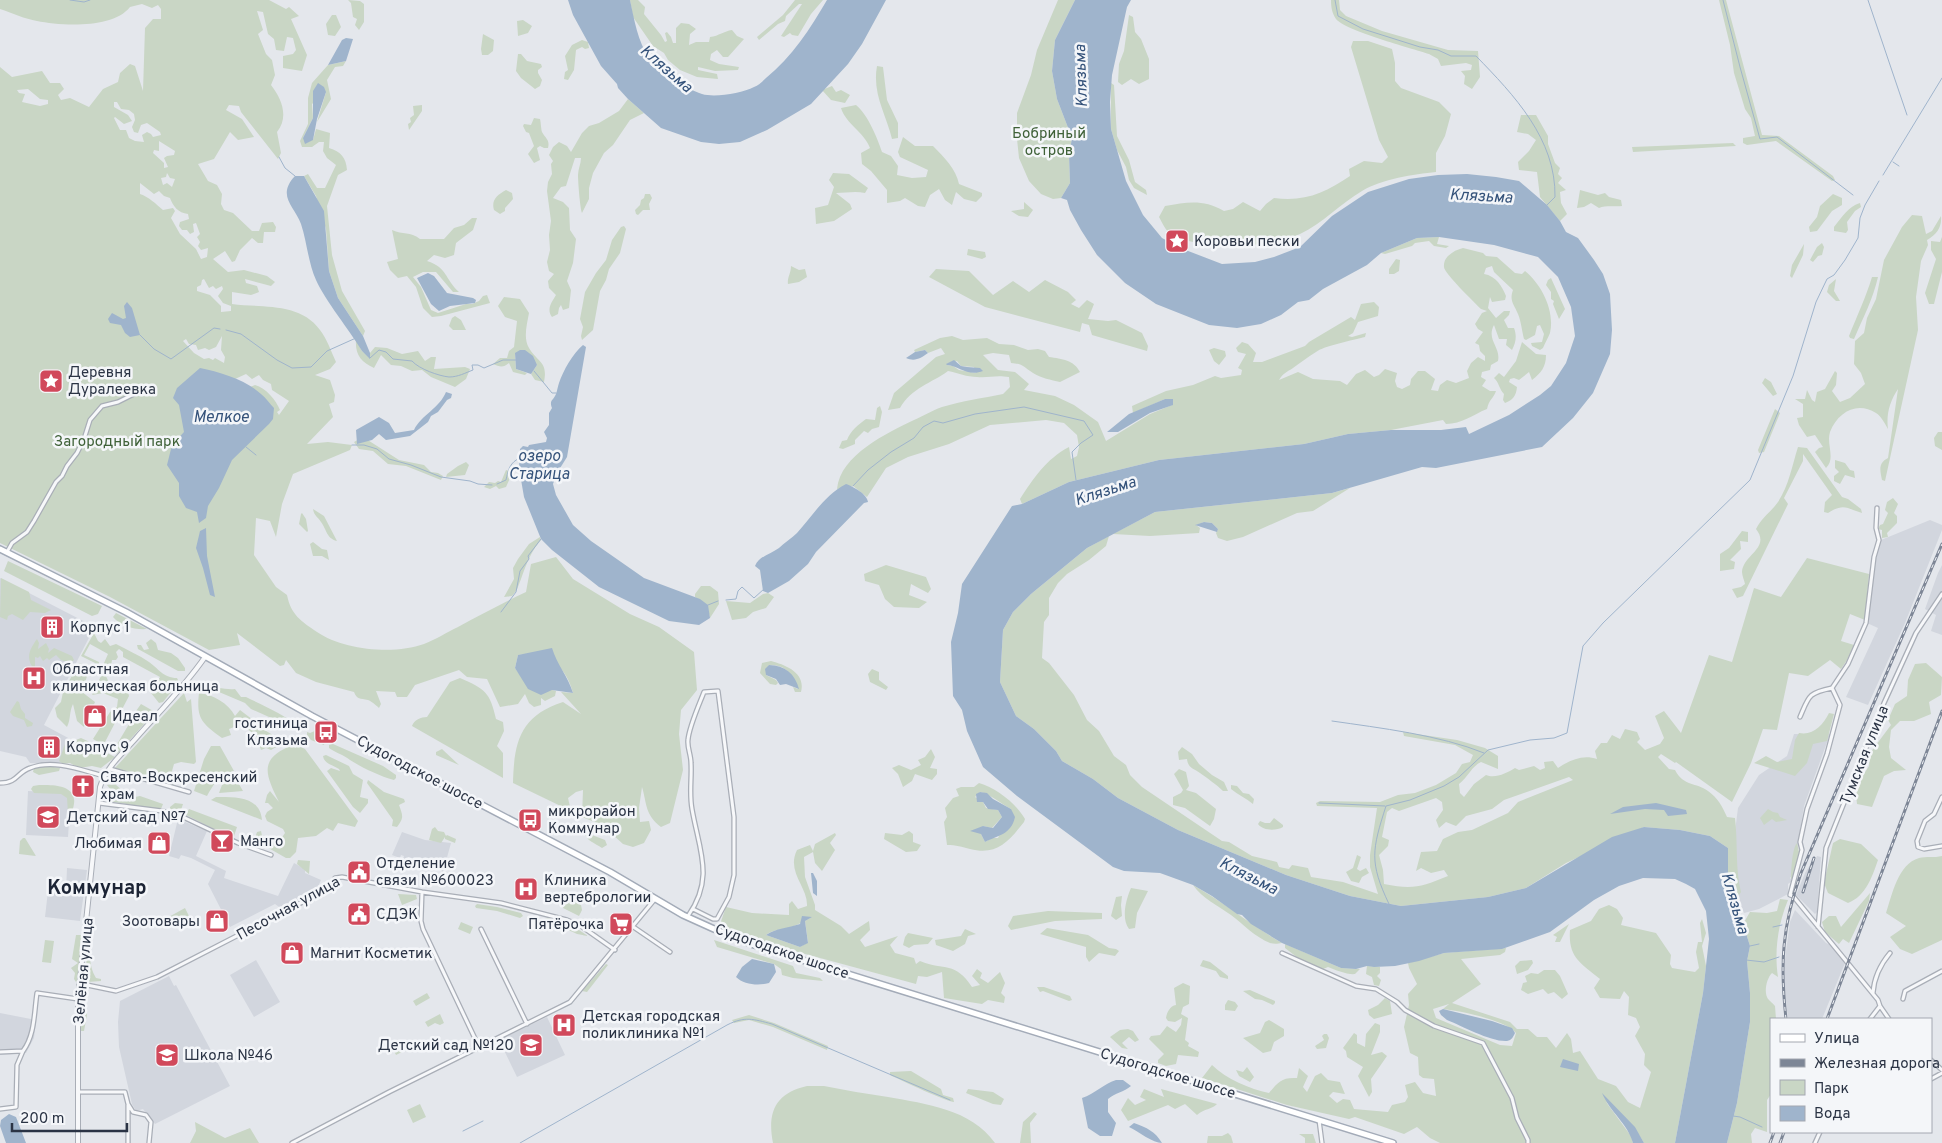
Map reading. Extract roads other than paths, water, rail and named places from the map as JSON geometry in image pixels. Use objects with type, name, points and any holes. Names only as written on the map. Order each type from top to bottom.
[{"type":"main road","name":"Судогодское шоссе","points":[[0,549],[111,604],[312,716],[527,827],[688,917],[754,945],[1393,1143]]},
{"type":"street","points":[[7,552],[12,543],[27,532],[34,521],[56,482],[62,476],[66,466],[81,446],[90,420],[102,406],[118,402],[136,393]]},
{"type":"street","points":[[1800,717],[1808,699],[1815,692],[1832,688],[1848,664],[1866,623],[1874,557],[1879,540],[1876,528],[1877,508]]},
{"type":"street","name":"Тумская улица","points":[[1818,927],[1826,848],[1884,703],[1916,633],[1942,594]]},
{"type":"street","name":"Зелёная улица","points":[[78,1143],[78,999],[100,787],[104,776],[192,675],[205,657]]},
{"type":"street","points":[[1832,688],[1840,706],[1827,754],[1807,809],[1800,842],[1802,850],[1790,895],[1873,993],[1888,1018]]},
{"type":"street","points":[[688,917],[702,885],[703,861],[689,788],[691,762],[687,741],[704,692],[718,691],[734,817],[734,875],[729,897],[717,919],[712,919],[693,909]]},
{"type":"street","points":[[0,783],[14,781],[28,768],[52,764],[104,776]]},
{"type":"street","points":[[110,769],[189,792]]},
{"type":"street","points":[[1942,797],[1934,814],[1925,821],[1916,841],[1918,847],[1924,849],[1942,846]]},
{"type":"street","points":[[99,803],[183,817],[238,843],[271,854]]},
{"type":"street","name":"Песочная улица","points":[[79,986],[87,985],[116,991],[161,976],[324,892],[335,878],[342,876],[422,892],[501,902],[567,920],[596,935],[615,950]]},
{"type":"street","points":[[422,892],[421,921],[423,929],[479,1047]]},
{"type":"street","points":[[292,1143],[570,1002],[615,950],[655,899]]},
{"type":"street","points":[[632,926],[670,952]]},
{"type":"street","points":[[481,929],[526,1024]]},
{"type":"street","points":[[1282,953],[1356,986],[1376,989],[1397,1002],[1405,1010],[1434,1026],[1483,1043],[1512,1098],[1517,1118],[1528,1143]]},
{"type":"street","points":[[1873,993],[1873,984],[1880,965],[1890,953]]},
{"type":"street","points":[[1903,999],[1905,991],[1942,971]]},
{"type":"street","points":[[0,1109],[16,1107],[18,1065],[23,1051],[32,1036],[37,993],[78,999]]},
{"type":"street","points":[[1871,1018],[1880,1006]]},
{"type":"street","points":[[0,1052],[23,1051]]},
{"type":"street","points":[[1932,1061],[1942,1071]]},
{"type":"street","points":[[78,1092],[125,1092],[128,1104],[128,1143]]},
{"type":"street","points":[[128,1104],[133,1112],[146,1115],[151,1122],[149,1143]]},
{"type":"street","points":[[1319,1120],[1322,1143]]},
{"type":"water","points":[[568,0],[630,0],[639,38],[645,52],[654,64],[688,88],[702,94],[714,95],[743,91],[761,83],[792,52],[827,0],[886,0],[862,44],[848,64],[811,104],[767,130],[740,142],[719,144],[701,142],[661,128],[628,99],[601,66],[573,15]]},
{"type":"water","name":"Клязьма","points":[[1075,0],[1131,0],[1127,7],[1112,75],[1111,129],[1126,181],[1143,215],[1162,238],[1183,249],[1222,264],[1255,262],[1300,247],[1332,216],[1368,192],[1409,179],[1467,174],[1519,181],[1547,205],[1566,232],[1578,238],[1603,274],[1610,294],[1612,330],[1610,354],[1593,393],[1573,418],[1542,447],[1436,468],[1422,467],[1332,493],[1155,512],[1087,548],[1031,594],[1013,612],[1003,630],[1000,682],[1016,716],[1034,729],[1056,751],[1062,761],[1093,779],[1118,798],[1178,830],[1286,875],[1350,896],[1401,906],[1488,897],[1526,888],[1612,837],[1644,827],[1680,830],[1710,836],[1728,848],[1728,884],[1750,946],[1747,961],[1750,1022],[1737,1103],[1727,1143],[1675,1143],[1703,993],[1709,939],[1706,911],[1695,889],[1686,884],[1675,879],[1643,878],[1619,886],[1594,900],[1550,932],[1502,949],[1444,953],[1395,966],[1367,966],[1356,969],[1341,968],[1282,943],[1251,924],[1242,915],[1237,914],[1193,885],[1160,873],[1124,871],[1113,867],[1017,796],[983,767],[967,731],[962,710],[953,696],[951,642],[962,584],[1012,506],[1022,504],[1069,482],[1159,460],[1304,444],[1348,434],[1391,430],[1441,430],[1466,427],[1469,434],[1509,415],[1551,386],[1566,363],[1575,336],[1571,307],[1558,277],[1538,257],[1494,245],[1439,237],[1417,238],[1381,253],[1367,265],[1323,289],[1309,300],[1298,302],[1281,315],[1261,324],[1237,328],[1209,325],[1156,304],[1125,283],[1097,255],[1070,210],[1067,200],[1061,198],[1070,183],[1069,155],[1072,138],[1057,99],[1052,71],[1055,40]]},
{"type":"water","points":[[346,38],[353,39],[346,61],[328,65],[342,40]]},
{"type":"water","points":[[318,83],[324,87],[326,92],[317,119],[313,140],[305,144],[303,138],[313,118],[313,91]]},
{"type":"water","points":[[295,176],[304,176],[324,211],[329,271],[338,298],[363,336],[370,353],[370,359],[362,351],[316,280],[301,224],[287,195],[287,190]]},
{"type":"water","points":[[428,273],[434,276],[447,293],[473,298],[476,300],[475,303],[450,306],[439,311],[431,304],[417,278]]},
{"type":"water","points":[[127,302],[132,308],[140,335],[130,337],[125,333],[121,325],[110,323],[108,319],[112,313],[123,319],[126,318],[124,306]]},
{"type":"water","name":"озеро Старица","points":[[583,345],[586,347],[567,457],[557,473],[553,484],[556,495],[573,525],[591,541],[644,578],[700,599],[708,605],[710,618],[699,625],[669,621],[599,587],[541,539],[524,497],[519,468],[520,449],[523,446],[528,447],[529,445],[546,442],[547,438],[544,432],[549,425],[549,413],[552,408],[551,402],[566,368]]},
{"type":"water","points":[[525,350],[533,356],[537,365],[531,374],[516,369],[515,353]]},
{"type":"water","points":[[925,350],[928,353],[920,358],[912,360],[906,358],[915,352]]},
{"type":"water","points":[[954,360],[961,366],[980,368],[983,371],[973,373],[946,364]]},
{"type":"water","name":"Мелкое","points":[[200,368],[224,374],[248,385],[263,396],[274,408],[273,419],[269,424],[232,460],[208,506],[206,518],[199,523],[197,512],[186,508],[179,496],[179,483],[167,465],[172,445],[184,432],[179,405],[173,398],[177,388]]},
{"type":"water","points":[[446,392],[452,394],[451,398],[447,400],[438,412],[431,416],[428,422],[410,436],[386,440],[379,434],[372,440],[357,444],[356,430],[379,417],[389,423],[395,433],[414,430],[417,424],[439,403]]},
{"type":"water","points":[[1165,399],[1173,399],[1173,405],[1150,413],[1118,432],[1107,432],[1129,414]]},
{"type":"water","points":[[846,484],[863,494],[868,502],[864,503],[816,552],[808,564],[789,581],[768,593],[763,591],[760,570],[755,566],[757,563],[762,557],[779,548],[795,535],[825,500]]},
{"type":"water","points":[[1204,522],[1212,523],[1218,529],[1217,532],[1195,525]]},
{"type":"water","points":[[206,528],[207,556],[215,597],[210,595],[196,548],[200,531]]},
{"type":"water","points":[[552,648],[573,693],[552,690],[541,695],[528,689],[515,668],[518,655]]},
{"type":"water","points":[[769,665],[775,665],[788,671],[795,679],[799,689],[786,684],[780,685],[776,679],[766,675],[765,669]]},
{"type":"water","points":[[980,792],[987,793],[993,799],[1011,809],[1015,817],[1007,831],[985,842],[981,834],[970,831],[983,826],[993,828],[1002,817],[998,810],[988,809],[983,802],[977,802],[976,794]]},
{"type":"water","points":[[1656,803],[1686,810],[1687,814],[1668,816],[1664,810],[1645,809],[1610,814],[1623,807]]},
{"type":"water","points":[[811,873],[813,873],[817,881],[817,896],[813,893]]},
{"type":"water","points":[[802,916],[812,917],[805,921],[808,943],[800,947],[766,935],[778,929],[800,924]]},
{"type":"water","points":[[752,959],[774,964],[776,972],[769,983],[752,984],[743,982],[736,977],[742,967]]},
{"type":"water","points":[[1443,1009],[1492,1021],[1512,1028],[1515,1033],[1507,1041],[1493,1039],[1447,1020],[1439,1011]]},
{"type":"water","points":[[1563,1059],[1579,1064],[1578,1071],[1560,1067]]},
{"type":"water","points":[[1116,1080],[1123,1080],[1131,1086],[1108,1099],[1108,1112],[1116,1123],[1112,1136],[1100,1136],[1088,1128],[1082,1098]]},
{"type":"water","points":[[1602,1093],[1635,1127],[1644,1143],[1633,1143],[1631,1136]]},
{"type":"water","points":[[9,1114],[16,1117],[26,1143],[6,1143],[0,1126],[1,1120]]},
{"type":"water","points":[[1134,1123],[1150,1130],[1162,1143],[1158,1143],[1129,1127]]},
{"type":"waterway","points":[[70,0],[84,2],[90,0]]},
{"type":"waterway","points":[[1335,0],[1338,16],[1363,29],[1420,47],[1438,50],[1451,56],[1476,56],[1518,102],[1540,137],[1548,156],[1553,176],[1555,197],[1547,205]]},
{"type":"waterway","points":[[1723,0],[1760,139],[1777,137],[1853,195]]},
{"type":"waterway","points":[[1868,0],[1907,115]]},
{"type":"waterway","points":[[1883,175],[1942,78]]},
{"type":"waterway","points":[[279,157],[285,168],[295,176]]},
{"type":"waterway","points":[[1893,162],[1899,166]]},
{"type":"waterway","points":[[1389,904],[1378,877],[1375,856],[1378,834],[1386,806],[1410,800],[1444,786],[1459,777],[1488,750],[1530,740],[1554,738],[1567,733],[1583,646],[1603,623],[1750,480],[1793,376],[1816,302],[1827,279],[1834,275],[1858,238],[1860,218],[1879,181]]},
{"type":"waterway","points":[[140,335],[154,349],[171,359],[214,328],[220,329]]},
{"type":"waterway","points":[[226,330],[241,334],[277,360],[292,368],[311,367],[327,351],[356,338]]},
{"type":"waterway","points":[[370,358],[379,350],[386,352],[393,359],[412,361],[429,372],[449,377],[458,376],[473,370],[472,365],[484,368],[503,360],[516,360]]},
{"type":"waterway","points":[[534,371],[552,393],[556,393]]},
{"type":"waterway","points":[[853,486],[868,470],[891,452],[914,438],[923,427],[934,421],[943,423],[975,414],[1024,407],[1084,421],[1093,435],[1072,452],[1076,480]]},
{"type":"waterway","points":[[352,445],[364,445],[377,449],[389,459],[411,465],[441,477],[492,485]]},
{"type":"waterway","points":[[246,447],[256,455]]},
{"type":"waterway","points":[[497,484],[506,480],[510,467],[520,458]]},
{"type":"waterway","points":[[501,612],[516,592],[520,571],[529,559],[528,556],[541,539]]},
{"type":"waterway","points":[[726,600],[736,599],[738,591],[742,587],[754,598],[764,589]]},
{"type":"waterway","points":[[708,605],[718,601]]},
{"type":"waterway","points":[[1332,721],[1390,729],[1429,737],[1484,753]]},
{"type":"waterway","points":[[1319,803],[1385,806]]},
{"type":"waterway","points":[[1773,927],[1782,925]]},
{"type":"waterway","points":[[1750,946],[1759,944]]},
{"type":"waterway","points":[[1746,960],[1764,962],[1779,957]]},
{"type":"waterway","points":[[520,1143],[727,1025],[744,1019],[772,1024],[950,1100]]},
{"type":"waterway","points":[[1733,1116],[1740,1117],[1762,1127]]},
{"type":"waterway","points":[[463,1131],[483,1121]]},
{"type":"railway","points":[[1786,1018],[1783,980],[1784,945],[1790,910],[1801,873],[1942,544]]},
{"type":"railway","points":[[1827,1018],[1942,711]]},
{"type":"railway","points":[[1803,892],[1814,858]]},
{"type":"railway","points":[[1770,1143],[1774,1133]]},
{"type":"railway","points":[[1780,1143],[1784,1133]]},
{"type":"place","name":"Коровьи пески","points":[[1177,241]]},
{"type":"place","name":"Деревня Дуралеевка","points":[[51,381]]},
{"type":"place","name":"Корпус 1","points":[[52,627]]},
{"type":"place","name":"Областная клиническая больница","points":[[34,678]]},
{"type":"place","name":"Идеал","points":[[95,716]]},
{"type":"place","name":"гостиница Клязьма","points":[[326,732]]},
{"type":"place","name":"Корпус 9","points":[[49,747]]},
{"type":"place","name":"Свято-Воскресенский храм","points":[[83,786]]},
{"type":"place","name":"Детский сад №7","points":[[48,817]]},
{"type":"place","name":"микрорайон Коммунар","points":[[530,820]]},
{"type":"place","name":"Манго","points":[[222,841]]},
{"type":"place","name":"Любимая","points":[[159,843]]},
{"type":"place","name":"Отделение связи №600023","points":[[359,872]]},
{"type":"place","name":"Клиника вертебрологии","points":[[526,889]]},
{"type":"place","name":"СДЭК","points":[[359,914]]},
{"type":"place","name":"Зоотовары","points":[[217,921]]},
{"type":"place","name":"Пятёрочка","points":[[621,924]]},
{"type":"place","name":"Магнит Косметик","points":[[292,953]]},
{"type":"place","name":"Детская городская поликлиника №1","points":[[564,1025]]},
{"type":"place","name":"Детский сад №120","points":[[531,1045]]},
{"type":"place","name":"Школа №46","points":[[167,1055]]},
{"type":"district","name":"Коммунар","points":[[97,887]]},
{"type":"park label","name":"Бобриный остров","points":[[1049,142]]},
{"type":"park label","name":"Загородный парк","points":[[117,441]]}]
